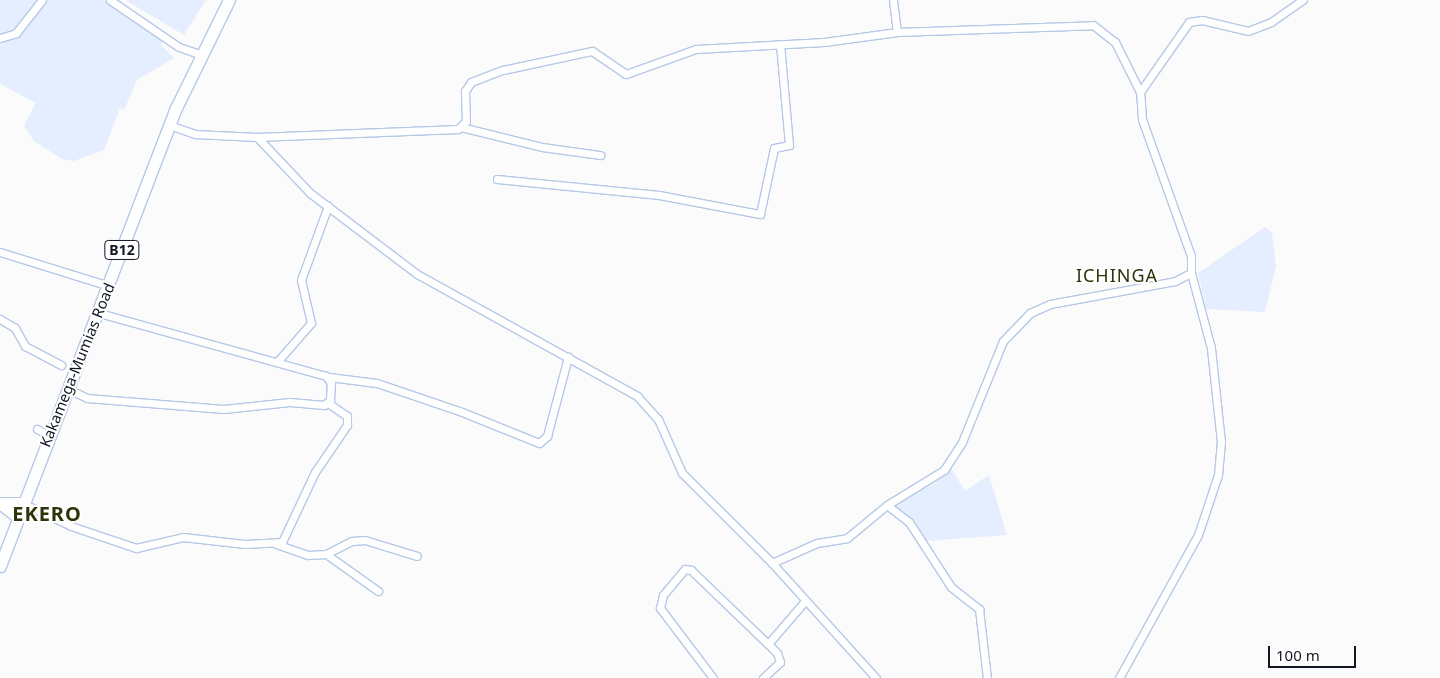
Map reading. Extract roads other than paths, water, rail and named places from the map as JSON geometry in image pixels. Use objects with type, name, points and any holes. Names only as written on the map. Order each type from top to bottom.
[{"type":"highway","name":"Kakamega-Mumias Road","points":[[0,566],[4,546],[18,518],[22,503],[99,313],[169,125],[200,54],[229,0]]},
{"type":"main road","points":[[0,504],[22,503]]},
{"type":"main road","points":[[0,504],[18,518]]},
{"type":"street","points":[[0,38],[16,33],[42,0]]},
{"type":"street","points":[[110,0],[186,51],[200,54]]},
{"type":"street","points":[[892,0],[897,32]]},
{"type":"street","points":[[1140,92],[1189,22],[1202,20],[1248,31],[1272,22],[1303,0]]},
{"type":"street","points":[[461,127],[466,121],[467,86],[503,70],[592,51],[626,74],[689,51],[897,32],[1093,25],[1116,42],[1140,92],[1142,119],[1191,256],[1191,273],[1211,348],[1221,442],[1218,475],[1198,535],[1119,678]]},
{"type":"street","points":[[497,180],[659,195],[760,214],[774,148],[788,144],[780,44]]},
{"type":"street","points":[[169,125],[195,134],[257,137],[461,127],[542,147],[600,155]]},
{"type":"street","points":[[257,137],[310,193],[446,293],[568,357],[644,401],[658,419],[682,473],[772,563],[876,678]]},
{"type":"street","points":[[277,362],[311,323],[301,280],[328,206]]},
{"type":"street","points":[[0,252],[109,286]]},
{"type":"street","points":[[772,563],[817,543],[846,538],[887,505],[944,470],[962,442],[1003,341],[1030,313],[1050,304],[1175,281],[1191,273]]},
{"type":"street","points":[[99,313],[329,377],[377,383],[462,412],[539,443],[547,436],[568,357]]},
{"type":"street","points":[[0,318],[15,328],[27,348],[61,364]]},
{"type":"street","points":[[328,403],[329,377]]},
{"type":"street","points":[[22,503],[130,547],[183,537],[246,544],[274,543],[284,540],[316,472],[347,425],[347,416],[328,403],[189,408],[87,398],[68,389]]},
{"type":"street","points":[[37,429],[50,435]]},
{"type":"street","points":[[887,505],[909,522],[951,587],[979,609],[987,678]]},
{"type":"street","points":[[274,543],[308,555],[326,554],[352,541],[365,540],[418,556]]},
{"type":"street","points":[[326,554],[378,591]]},
{"type":"street","points":[[713,678],[660,608],[663,595],[685,569],[691,570],[777,652],[780,662],[763,678]]},
{"type":"street","points":[[768,644],[805,601]]},
{"type":"district","name":"ICHINGA","points":[[1117,275]]},
{"type":"district","name":"EKERO","points":[[47,513]]}]
